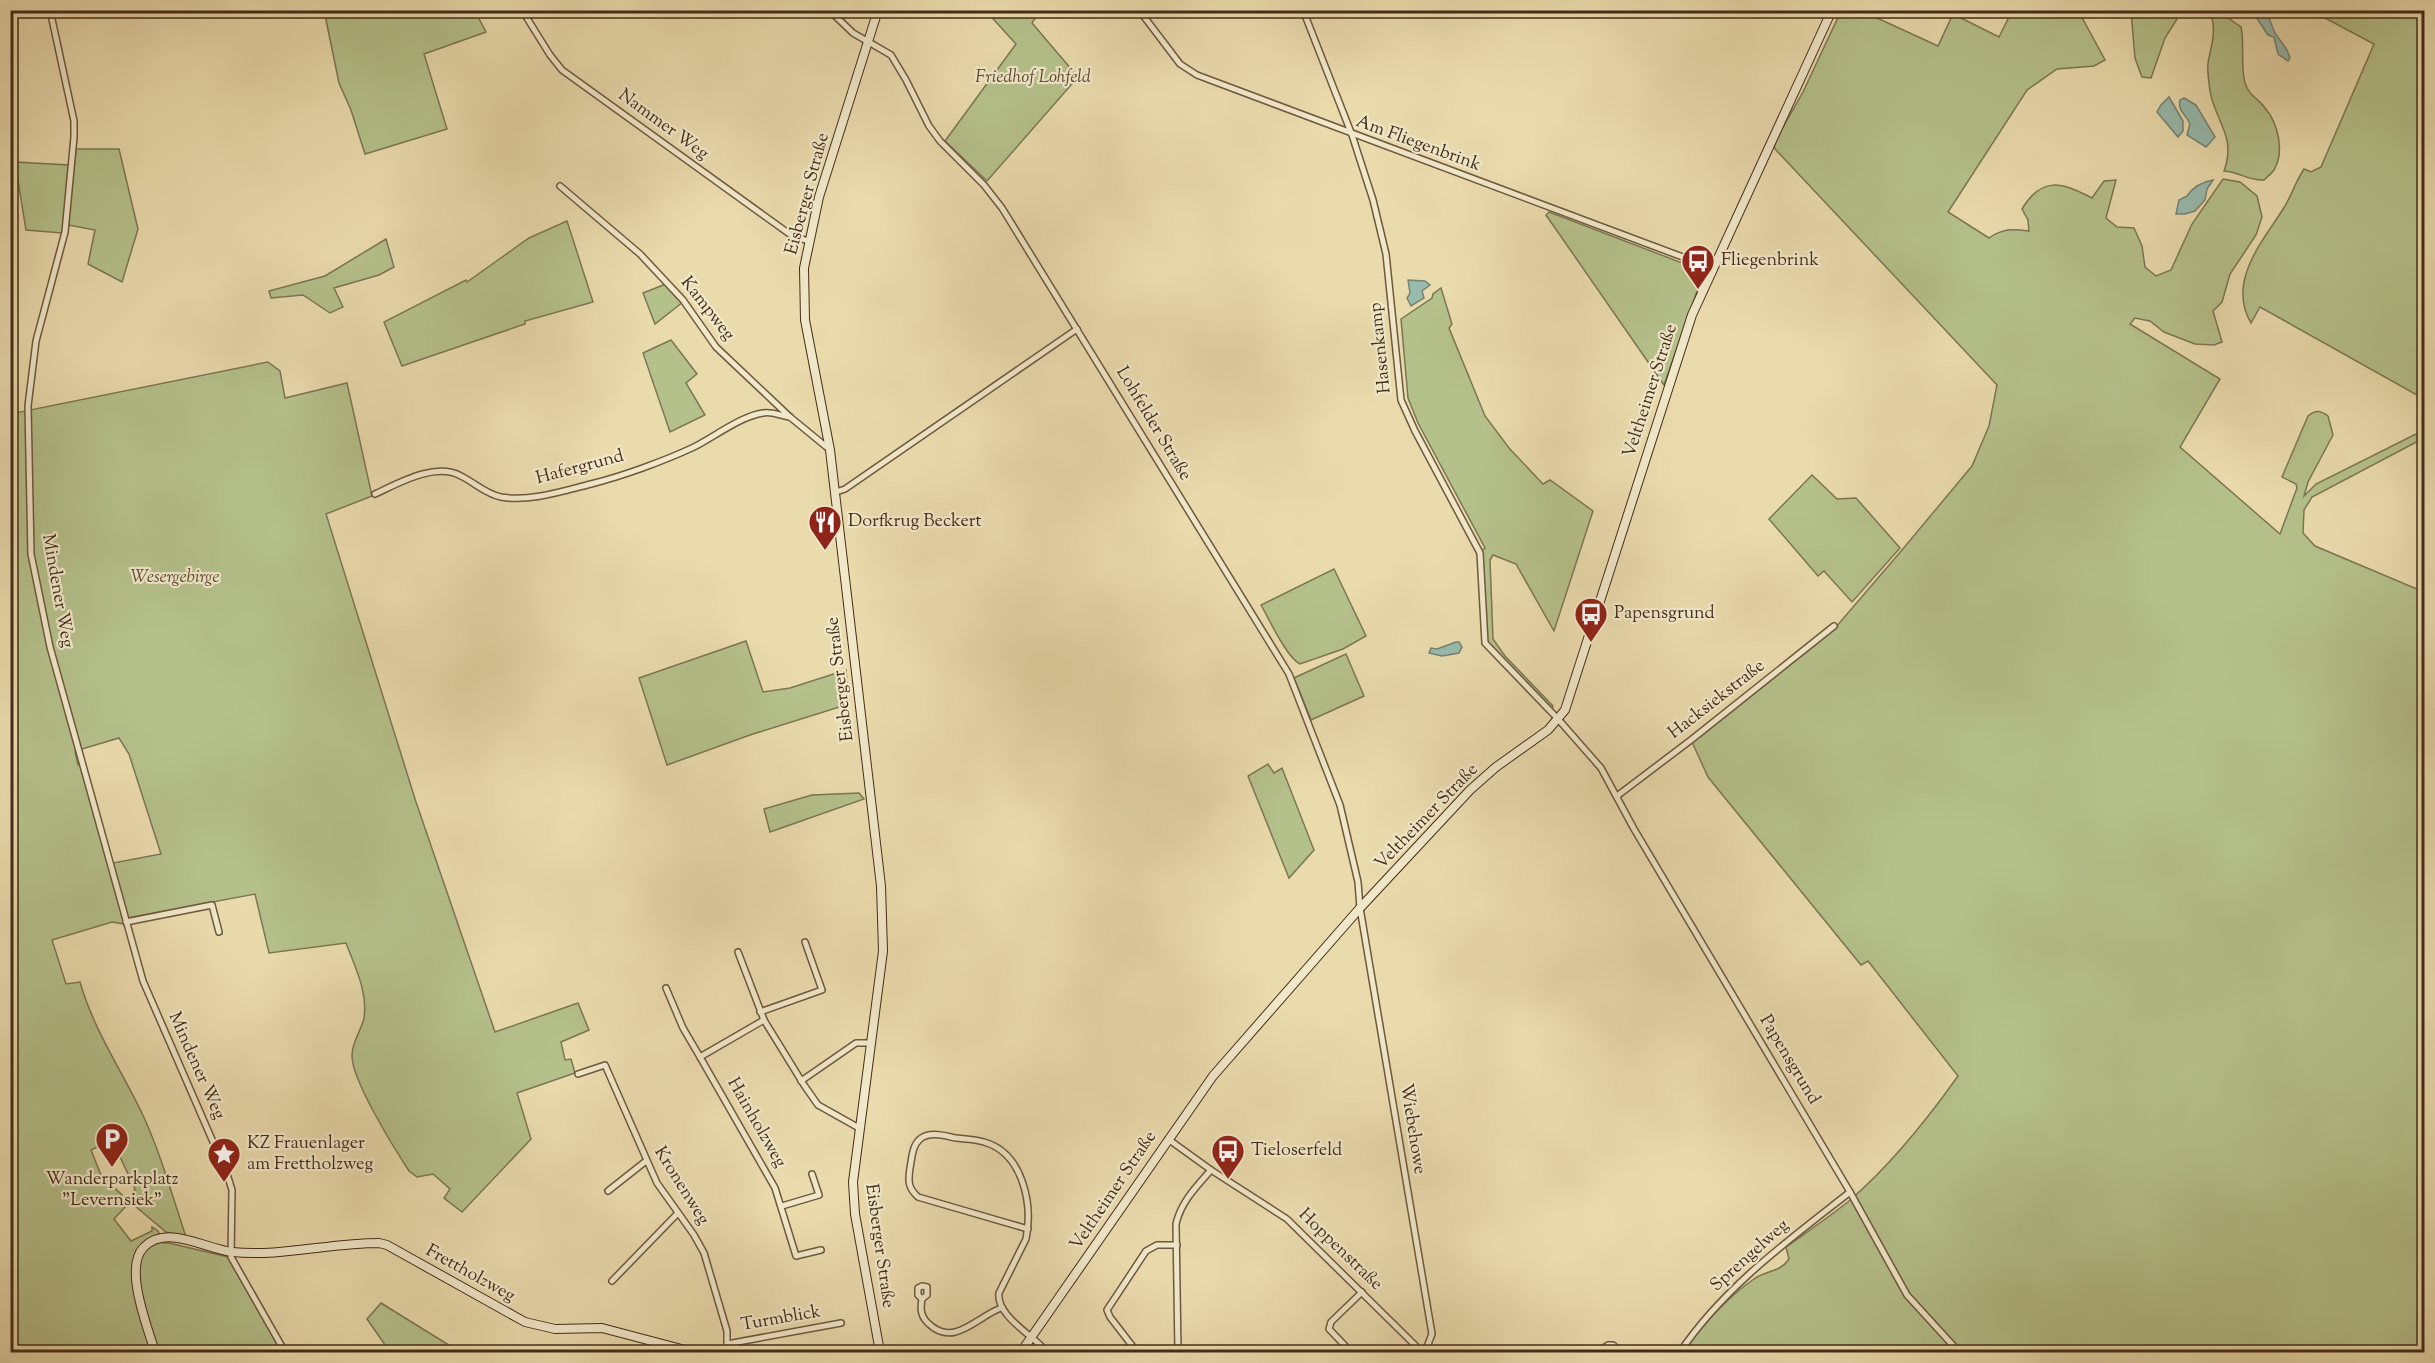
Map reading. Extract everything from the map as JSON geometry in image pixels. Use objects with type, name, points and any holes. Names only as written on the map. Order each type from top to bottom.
[{"type":"main road","name":"Eisberger Straße","points":[[878,10],[808,241],[804,268],[805,320],[836,492],[851,641],[881,886],[883,951],[853,1182],[855,1214],[879,1353]]},
{"type":"main road","name":"Veltheimer Straße","points":[[1021,1353],[1213,1076],[1360,908],[1480,780],[1540,736],[1565,710],[1692,315],[1832,10]]},
{"type":"main road","name":"Frettholzweg","points":[[155,1353],[136,1284],[135,1266],[143,1247],[151,1242],[171,1238],[231,1252],[253,1253],[379,1243],[387,1245],[525,1322],[555,1329],[602,1328],[693,1353]]},
{"type":"street","name":"Mindener Weg","points":[[50,10],[74,121],[74,136],[64,232],[36,341],[28,406],[32,554],[50,647],[143,981],[227,1174],[232,1190],[232,1260],[285,1353]]},
{"type":"street","name":"Nammer Weg","points":[[522,10],[562,70],[791,235],[808,241]]},
{"type":"street","name":"Lohfelder Straße","points":[[829,10],[840,23],[891,55],[929,126],[940,141],[984,185],[1002,208],[1289,674],[1340,805],[1358,882],[1360,908]]},
{"type":"street","name":"Am Fliegenbrink","points":[[1139,10],[1180,64],[1197,75],[1712,268]]},
{"type":"street","name":"Hasenkamp","points":[[1303,10],[1352,135],[1373,200],[1386,254],[1401,400],[1480,553],[1485,643],[1558,719]]},
{"type":"street","name":"Kampweg","points":[[560,186],[640,254],[683,300],[716,347],[790,417],[830,450]]},
{"type":"street","points":[[836,492],[845,489],[1077,329]]},
{"type":"street","name":"Hafergrund","points":[[375,494],[416,476],[443,471],[459,474],[480,488],[505,497],[516,498],[556,492],[593,484],[675,454],[754,415],[766,412],[790,417]]},
{"type":"street","name":"Hacksiekstraße","points":[[1617,796],[1834,626]]},
{"type":"street","name":"Papensgrund","points":[[1558,719],[1601,768],[1850,1192],[1907,1295],[1959,1353]]},
{"type":"street","points":[[126,922],[212,905],[219,932]]},
{"type":"street","name":"Wiebehowe","points":[[1360,908],[1432,1334],[1423,1353]]},
{"type":"street","points":[[760,1012],[822,990],[805,942]]},
{"type":"street","points":[[738,952],[760,1012],[801,1081],[818,1105],[859,1128]]},
{"type":"street","name":"Hainholzweg","points":[[666,988],[683,1028],[775,1188],[796,1256],[821,1250]]},
{"type":"street","points":[[700,1056],[764,1020]]},
{"type":"street","points":[[801,1081],[856,1043],[872,1043]]},
{"type":"street","name":"Kronenweg","points":[[578,1074],[605,1065],[657,1183],[704,1253],[727,1331],[724,1353]]},
{"type":"street","points":[[1028,1229],[918,1197],[912,1191],[909,1180],[914,1147],[918,1141],[927,1135],[936,1134],[984,1142],[1006,1156],[1015,1167],[1026,1194],[1030,1215],[1028,1229],[1018,1257],[999,1293],[1000,1308],[1032,1336],[1047,1353]]},
{"type":"street","name":"Hoppenstraße","points":[[1168,1139],[1287,1219],[1423,1353]]},
{"type":"street","points":[[608,1191],[646,1161]]},
{"type":"street","points":[[1178,1353],[1176,1224],[1186,1199],[1211,1170]]},
{"type":"street","name":"Hainholzweg","points":[[782,1206],[819,1195],[812,1174]]},
{"type":"street","name":"Sprengelweg","points":[[1680,1353],[1700,1326],[1756,1268],[1850,1192]]},
{"type":"street","points":[[612,1281],[678,1213]]},
{"type":"street","points":[[1137,1353],[1107,1310],[1146,1251],[1157,1245],[1177,1245]]},
{"type":"street","points":[[1352,1353],[1329,1329],[1331,1322],[1362,1292]]},
{"type":"street","points":[[921,1299],[920,1311],[927,1322],[944,1333],[967,1329],[981,1316],[1000,1308]]},
{"type":"street","name":"Turmblick","points":[[727,1344],[841,1323]]},
{"type":"street","points":[[1597,1353],[1608,1345],[1613,1345],[1621,1353]]},
{"type":"green space","points":[[327,11],[475,11],[486,32],[424,54],[447,129],[365,154],[351,110],[339,83],[325,15]]},
{"type":"green space","name":"Friedhof Lohfeld","points":[[986,11],[1040,11],[1032,23],[1078,77],[987,181],[945,141],[1016,44]]},
{"type":"green space","points":[[1841,11],[1862,11],[1938,46],[1953,14],[1999,37],[2012,11],[2079,12],[2105,60],[2094,66],[2057,69],[2027,90],[1948,212],[1989,238],[2008,230],[2029,231],[2028,220],[2022,209],[2029,198],[2045,187],[2053,185],[2071,188],[2092,198],[2104,181],[2116,180],[2106,218],[2117,227],[2134,228],[2142,246],[2145,267],[2156,276],[2171,270],[2192,224],[2223,179],[2240,182],[2257,196],[2262,217],[2256,235],[2230,274],[2222,302],[2213,311],[2222,342],[2214,345],[2195,344],[2164,332],[2150,321],[2135,318],[2130,324],[2220,379],[2180,447],[2280,534],[2297,488],[2296,484],[2282,477],[2308,416],[2318,412],[2328,416],[2333,435],[2308,482],[2304,496],[2316,484],[2424,430],[2424,438],[2312,497],[2304,510],[2303,533],[2315,546],[2424,592],[2424,1352],[1682,1352],[1706,1322],[1734,1295],[1759,1276],[1785,1264],[1789,1259],[1786,1247],[1849,1201],[1879,1173],[1921,1126],[1958,1076],[1868,961],[1861,965],[1708,777],[1692,742],[1836,627],[1972,466],[1989,426],[1997,385],[1775,149],[1774,143],[1803,92]]},
{"type":"green space","points":[[2131,11],[2182,11],[2165,38],[2151,78],[2142,77],[2135,58]]},
{"type":"green space","points":[[2312,11],[2424,11],[2424,399],[2260,307],[2251,323],[2244,307],[2245,276],[2258,247],[2285,206],[2304,169],[2311,172],[2321,167],[2374,44]]},
{"type":"green space","points":[[2225,16],[2241,27],[2245,83],[2249,91],[2270,114],[2276,129],[2279,155],[2273,171],[2264,180],[2224,171],[2227,159],[2227,139],[2210,91],[2208,69],[2213,35],[2212,17]]},
{"type":"green space","points":[[76,149],[119,149],[138,229],[122,282],[88,264],[95,230],[68,225]]},
{"type":"green space","points":[[15,162],[69,165],[62,233],[26,230]]},
{"type":"green space","points":[[1549,212],[1698,269],[1701,280],[1664,385],[1546,215]]},
{"type":"green space","points":[[567,221],[593,302],[525,321],[525,324],[402,366],[384,322],[466,280],[467,282],[529,238]]},
{"type":"green space","points":[[386,239],[394,267],[379,275],[334,288],[343,307],[330,313],[303,295],[271,298],[269,291],[325,276]]},
{"type":"green space","points":[[666,284],[683,302],[655,324],[643,293]]},
{"type":"green space","points":[[1441,288],[1452,324],[1449,328],[1485,416],[1509,448],[1543,484],[1550,480],[1593,511],[1554,631],[1516,564],[1493,555],[1490,560],[1493,639],[1505,656],[1553,706],[1552,710],[1487,642],[1481,551],[1485,548],[1418,423],[1408,398],[1401,319],[1432,298],[1433,294]]},
{"type":"green space","points":[[671,340],[697,374],[686,383],[705,415],[670,432],[643,353]]},
{"type":"green space","name":"Wesergebirge","points":[[268,362],[280,371],[285,398],[347,383],[372,496],[326,514],[416,802],[495,1032],[578,1003],[589,1030],[561,1042],[565,1060],[571,1059],[575,1073],[517,1093],[531,1139],[462,1212],[444,1198],[450,1189],[433,1174],[417,1177],[409,1171],[375,1115],[359,1082],[352,1052],[364,1018],[365,1008],[360,980],[346,943],[269,953],[255,894],[127,918],[113,863],[161,854],[129,754],[119,738],[75,751],[78,765],[81,765],[124,924],[112,922],[52,940],[66,984],[80,982],[99,1032],[148,1126],[186,1237],[166,1232],[135,1206],[130,1199],[135,1189],[114,1144],[105,1143],[91,1150],[101,1175],[122,1195],[119,1200],[126,1206],[114,1219],[131,1241],[152,1231],[152,1227],[158,1231],[163,1243],[228,1257],[282,1352],[11,1352],[10,414]]},
{"type":"green space","points":[[1812,475],[1837,499],[1856,498],[1900,548],[1852,602],[1824,571],[1818,576],[1769,519]]},
{"type":"green space","points":[[1334,569],[1366,636],[1343,649],[1300,664],[1284,646],[1261,605]]},
{"type":"green space","points":[[746,641],[763,692],[790,688],[846,670],[849,704],[750,735],[667,765],[639,678]]},
{"type":"green space","points":[[1346,654],[1364,696],[1311,720],[1294,678]]},
{"type":"green space","points":[[1268,764],[1274,773],[1282,768],[1314,850],[1289,878],[1248,776]]},
{"type":"green space","points":[[859,793],[864,799],[770,832],[764,809],[812,795]]},
{"type":"green space","points":[[381,1303],[452,1347],[449,1352],[390,1352],[367,1319]]},
{"type":"shaded area","points":[[2252,11],[2266,11],[2275,33],[2287,50],[2290,58],[2288,61],[2278,54],[2274,37],[2268,35]]},
{"type":"shaded area","points":[[2169,97],[2183,121],[2183,131],[2178,137],[2157,112]]},
{"type":"shaded area","points":[[2184,98],[2196,105],[2215,137],[2206,147],[2187,135],[2190,124],[2179,104]]},
{"type":"shaded area","points":[[2213,180],[2207,189],[2205,200],[2195,211],[2176,214],[2179,200],[2187,196],[2198,185]]},
{"type":"shaded area","points":[[1408,280],[1425,281],[1430,285],[1422,291],[1424,298],[1411,306],[1407,298],[1410,293]]},
{"type":"shaded area","points":[[1459,642],[1462,647],[1459,653],[1442,656],[1429,653],[1431,648],[1437,649]]},
{"type":"place","name":"Fliegenbrink","points":[[1698,290]]},
{"type":"place","name":"Dorfkrug Beckert","points":[[825,551]]},
{"type":"place","name":"Papensgrund","points":[[1591,643]]},
{"type":"place","name":"Wanderparkplatz \"Levernsiek\"","points":[[112,1168]]},
{"type":"place","name":"Tieloserfeld","points":[[1228,1180]]},
{"type":"place","name":"KZ Frauenlager am Frettholzweg","points":[[224,1183]]}]
